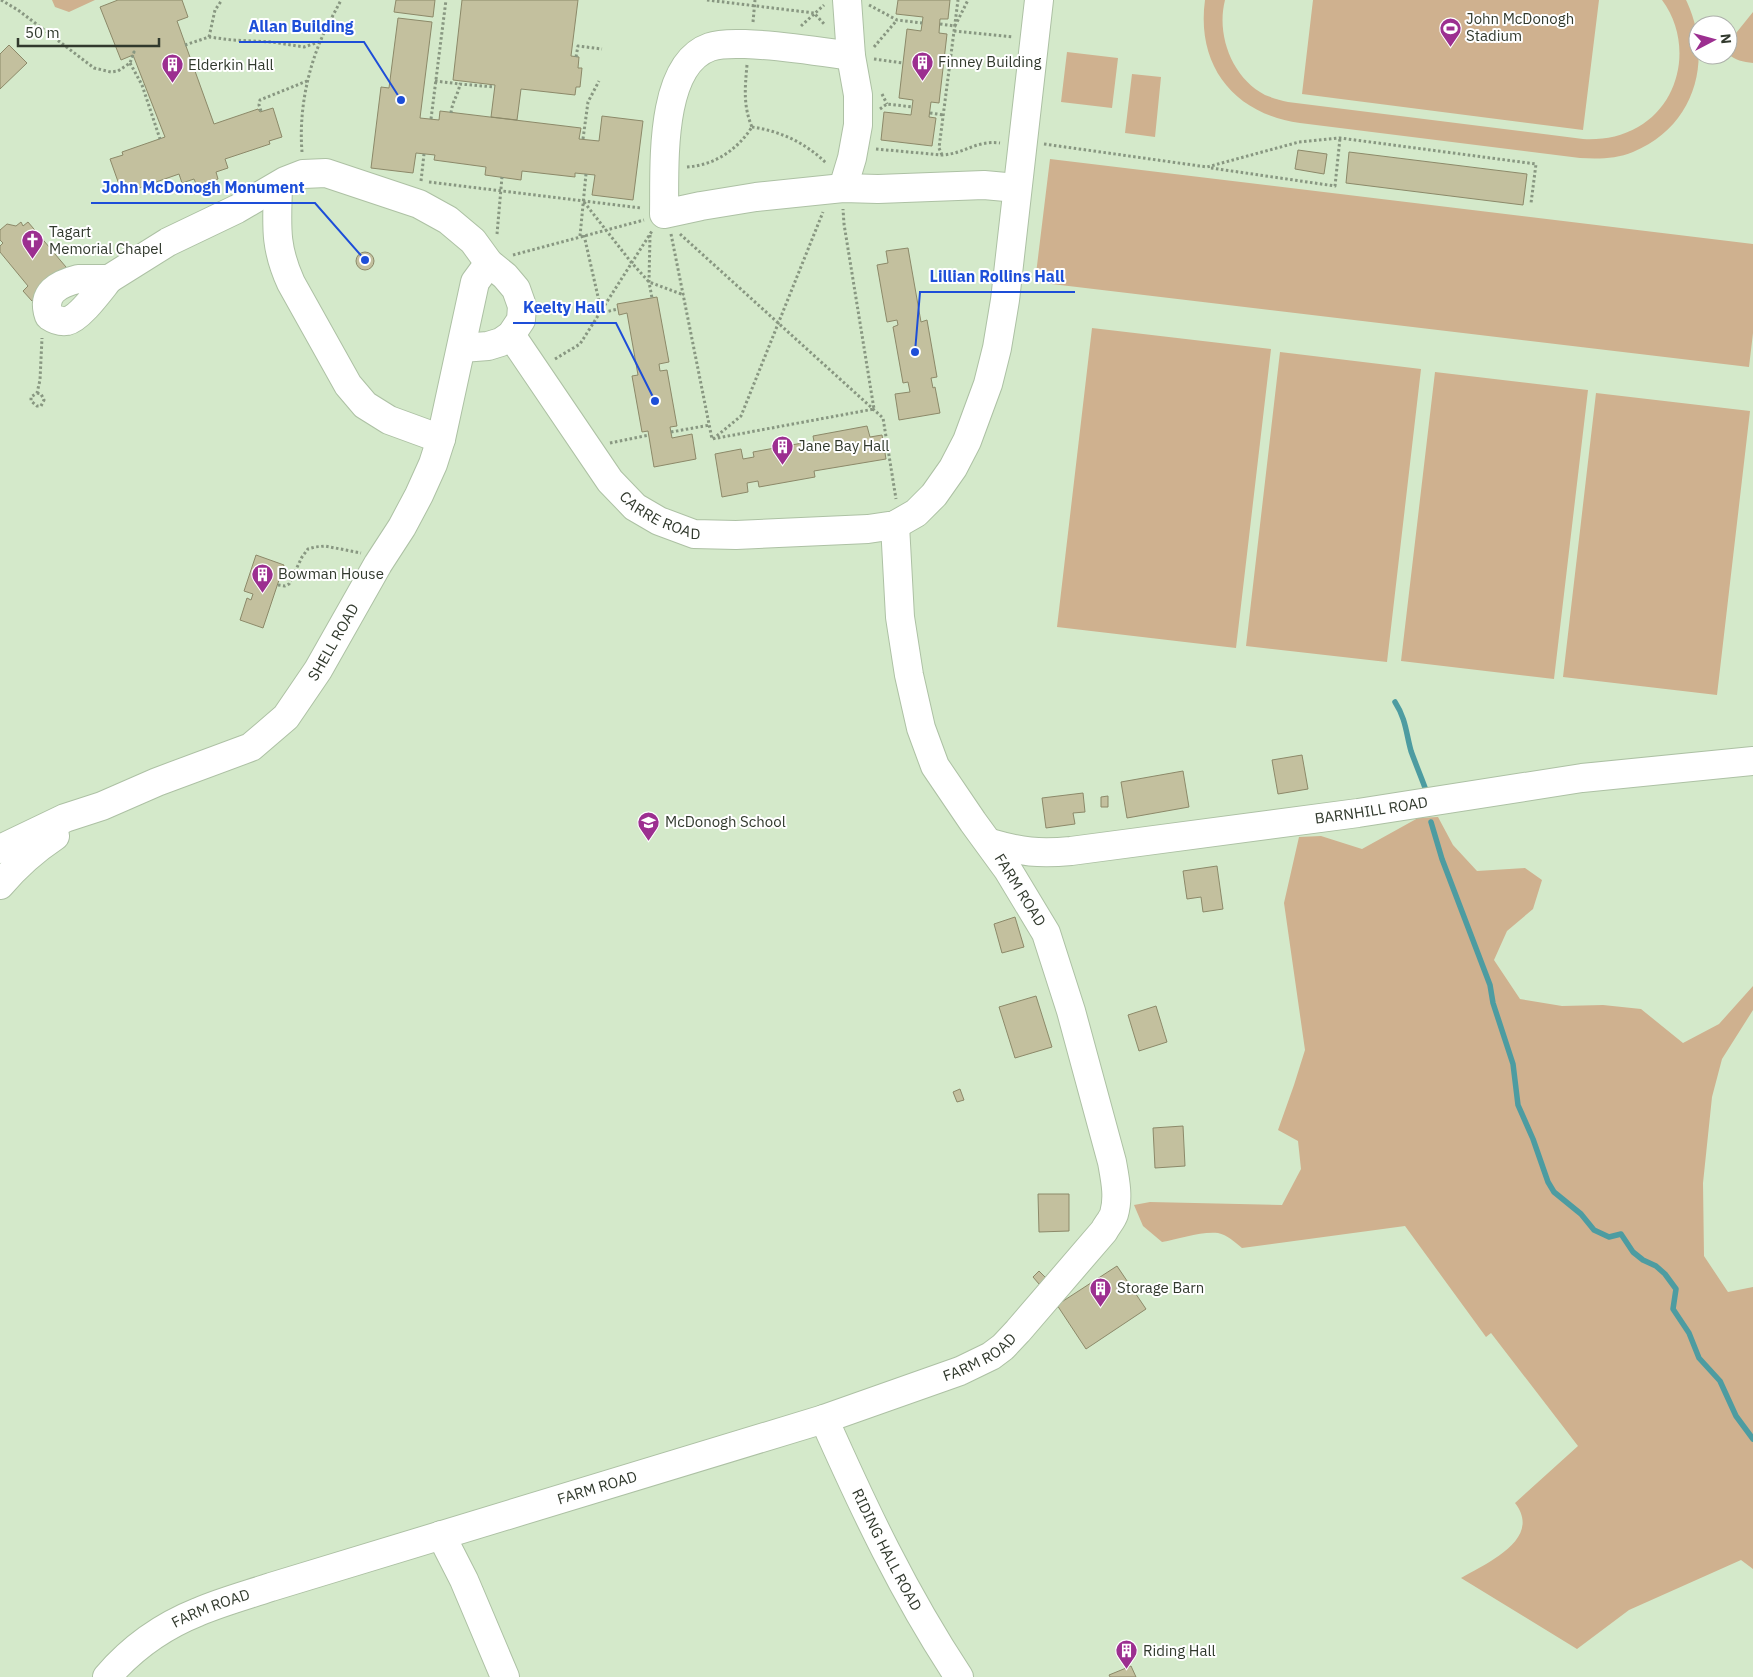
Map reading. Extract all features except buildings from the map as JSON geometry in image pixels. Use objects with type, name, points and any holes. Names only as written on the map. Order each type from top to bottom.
[{"type":"street","name":"CARRE ROAD","points":[[511,335],[610,481],[635,507],[659,521],[694,534],[736,535],[868,529],[894,525],[916,513],[934,495],[953,468],[967,441],[988,384],[997,348],[1005,300],[1039,0]]},
{"type":"street","points":[[843,188],[856,135],[858,95],[857,2]]},
{"type":"street","points":[[657,224],[665,167],[670,106],[684,66],[697,54],[711,46],[731,44],[778,46],[858,57]]},
{"type":"street","points":[[53,318],[49,316],[46,307],[48,299],[54,290],[63,283],[78,279],[109,279],[168,242],[237,209],[278,186],[303,174],[326,173],[419,204],[448,220],[473,241],[489,263],[505,276],[516,289],[522,306],[521,320],[511,335],[501,342],[488,346],[462,348]]},
{"type":"street","points":[[657,224],[701,206],[756,197],[843,188],[984,185],[1017,188]]},
{"type":"street","points":[[278,186],[277,236],[283,266],[348,384],[373,412],[389,420],[441,439]]},
{"type":"street","name":"SHELL ROAD","points":[[0,849],[65,818],[102,806],[157,782],[251,746],[286,717],[318,670],[419,496],[433,464],[441,439],[475,282],[489,263]]},
{"type":"street","name":"FARM ROAD","points":[[107,1677],[117,1665],[155,1635],[198,1612],[271,1587],[824,1419],[960,1371],[991,1356],[1003,1347],[1104,1231],[1114,1214],[1116,1184],[1112,1162],[1073,1020],[1046,933],[1025,895],[935,766],[920,728],[900,617],[894,525]]},
{"type":"street","name":"BARNHILL ROAD","points":[[990,843],[1018,851],[1050,853],[1358,813],[1582,778],[1753,761]]},
{"type":"street","name":"SHELL ROAD","points":[[0,886],[20,863],[42,845],[102,806]]},
{"type":"street","points":[[1025,895],[1030,877],[1039,863],[1050,853]]},
{"type":"street","name":"RIDING HALL ROAD","points":[[824,1419],[885,1552],[912,1603],[958,1677]]},
{"type":"street","points":[[442,1535],[464,1580],[506,1677]]},
{"type":"path","points":[[1,0],[18,10],[94,68],[111,72],[118,71],[130,63],[134,52],[133,55]]},
{"type":"path","points":[[209,36],[215,10],[222,0]]},
{"type":"path","points":[[303,174],[302,112],[308,81],[320,42],[341,0]]},
{"type":"path","points":[[431,119],[446,0]]},
{"type":"path","points":[[707,0],[814,14],[827,26]]},
{"type":"path","points":[[778,46],[830,0]]},
{"type":"path","points":[[942,155],[940,148],[958,0]]},
{"type":"path","points":[[955,26],[968,0]]},
{"type":"path","points":[[857,2],[896,20],[922,23]]},
{"type":"path","points":[[858,57],[896,20]]},
{"type":"path","points":[[940,24],[955,26]]},
{"type":"path","points":[[954,31],[1035,40]]},
{"type":"path","points":[[186,45],[209,36],[304,47],[320,42]]},
{"type":"path","points":[[576,57],[578,46],[602,50]]},
{"type":"path","points":[[858,57],[903,63]]},
{"type":"path","points":[[130,63],[142,85],[160,139]]},
{"type":"path","points":[[261,111],[260,100],[308,81]]},
{"type":"path","points":[[435,81],[494,87]]},
{"type":"path","points":[[583,139],[588,102],[599,81]]},
{"type":"path","points":[[450,112],[460,84]]},
{"type":"path","points":[[856,135],[887,104],[912,107]]},
{"type":"path","points":[[930,113],[944,115]]},
{"type":"path","points":[[665,167],[704,165],[714,161],[734,147],[746,136],[752,127],[779,133],[809,149],[834,170],[843,188],[844,224],[874,409]]},
{"type":"path","points":[[856,135],[942,155],[952,155],[985,142],[1023,144],[1208,167],[1335,186],[1340,138]]},
{"type":"path","points":[[1208,167],[1298,142],[1340,138],[1536,164],[1532,202]]},
{"type":"path","points":[[580,236],[586,174]]},
{"type":"path","points":[[489,263],[496,242],[502,177]]},
{"type":"path","points":[[411,180],[644,208],[673,240],[712,439]]},
{"type":"path","points":[[712,439],[741,416],[826,205],[843,188]]},
{"type":"path","points":[[583,201],[649,282],[684,294]]},
{"type":"path","points":[[535,371],[580,344],[657,224]]},
{"type":"path","points":[[652,298],[649,282],[657,224]]},
{"type":"path","points":[[489,263],[538,247],[606,230],[657,224],[678,233],[883,418],[896,493],[894,525]]},
{"type":"path","points":[[584,235],[601,310]]},
{"type":"path","points":[[601,310],[605,312],[618,309]]},
{"type":"path","points":[[37,393],[41,394],[44,400],[40,406],[31,402],[31,397],[37,393],[41,364],[41,340],[53,318]]},
{"type":"path","points":[[712,439],[874,409]]},
{"type":"path","points":[[671,432],[710,425]]},
{"type":"path","points":[[587,448],[649,436]]},
{"type":"path","points":[[278,585],[285,586],[289,584],[302,557],[308,549],[315,546],[358,551],[378,564]]},
{"type":"shaded area","points":[[52,0],[95,0],[69,12],[55,7]]},
{"type":"shaded area","points":[[1205,0],[1225,0],[1223,27],[1225,41],[1235,67],[1253,87],[1273,98],[1288,102],[1583,139],[1604,138],[1632,130],[1653,116],[1665,102],[1673,86],[1678,69],[1679,51],[1677,33],[1671,16],[1662,0],[1686,0],[1692,15],[1688,15],[1688,65],[1698,65],[1698,68],[1693,89],[1685,108],[1672,126],[1654,140],[1627,154],[1614,157],[1580,158],[1300,123],[1277,118],[1256,109],[1239,98],[1224,83],[1214,66],[1207,46],[1204,24]]},
{"type":"shaded area","name":"John McDonogh Stadium","points":[[1313,0],[1599,0],[1583,130],[1302,94]]},
{"type":"shaded area","points":[[1753,12],[1753,63],[1738,60],[1738,31]]},
{"type":"shaded area","points":[[1067,52],[1118,58],[1112,108],[1061,102]]},
{"type":"shaded area","points":[[1132,74],[1161,77],[1155,137],[1125,133]]},
{"type":"shaded area","points":[[1050,159],[1753,244],[1753,333],[1749,367],[1035,282]]},
{"type":"shaded area","points":[[1092,328],[1271,349],[1236,648],[1057,627]]},
{"type":"shaded area","points":[[1280,352],[1421,369],[1387,662],[1246,646]]},
{"type":"shaded area","points":[[1435,372],[1588,390],[1554,679],[1401,661]]},
{"type":"shaded area","points":[[1596,393],[1750,411],[1717,695],[1563,677]]},
{"type":"shaded area","points":[[1438,817],[1453,845],[1477,871],[1525,868],[1542,880],[1533,909],[1507,931],[1494,960],[1520,999],[1562,1006],[1603,1005],[1641,1009],[1683,1043],[1719,1024],[1753,986],[1753,1010],[1722,1059],[1712,1097],[1703,1183],[1704,1256],[1728,1292],[1753,1287],[1753,1569],[1741,1560],[1629,1610],[1577,1649],[1461,1578],[1497,1557],[1517,1539],[1522,1528],[1522,1516],[1515,1503],[1578,1446],[1491,1333],[1486,1337],[1405,1226],[1242,1248],[1228,1237],[1218,1233],[1197,1234],[1162,1242],[1143,1226],[1134,1205],[1150,1202],[1282,1205],[1301,1169],[1298,1141],[1278,1130],[1305,1050],[1284,903],[1299,837],[1321,836],[1362,849],[1418,818]]},
{"type":"waterway","points":[[1395,702],[1404,720],[1411,751],[1427,793]]},
{"type":"waterway","points":[[1431,822],[1442,859],[1490,985],[1493,1003],[1513,1064],[1518,1105],[1533,1139],[1548,1182],[1554,1192],[1581,1214],[1594,1230],[1609,1237],[1621,1234],[1633,1252],[1665,1274],[1676,1289],[1673,1309],[1689,1333],[1699,1358],[1720,1381],[1736,1416],[1753,1439]]},
{"type":"place","name":"John McDonogh Stadium","points":[[1450,47]]},
{"type":"place","name":"Finney Building","points":[[922,81]]},
{"type":"place","name":"Elderkin Hall","points":[[172,84]]},
{"type":"place","name":"Allan Building","points":[[401,100]]},
{"type":"place","name":"Tagart Memorial Chapel","points":[[33,260]]},
{"type":"place","name":"John McDonogh Monument","points":[[365,260]]},
{"type":"place","name":"Lillian Rollins Hall","points":[[915,352]]},
{"type":"place","name":"Keelty Hall","points":[[655,401]]},
{"type":"place","name":"Jane Bay Hall","points":[[782,465]]},
{"type":"place","name":"Bowman House","points":[[262,593]]},
{"type":"place","name":"McDonogh School","points":[[649,841]]},
{"type":"place","name":"Storage Barn","points":[[1101,1307]]},
{"type":"place","name":"Riding Hall","points":[[1127,1670]]}]
